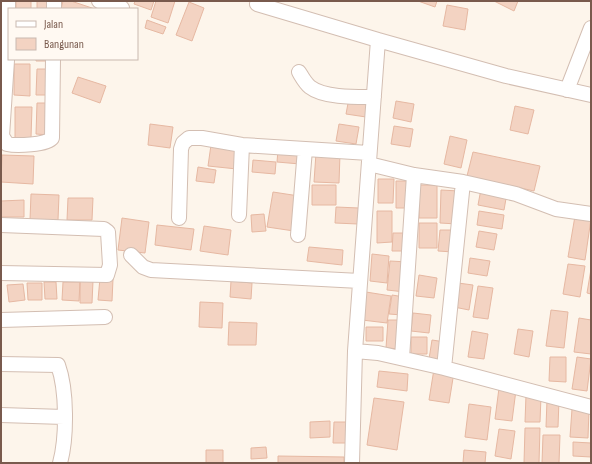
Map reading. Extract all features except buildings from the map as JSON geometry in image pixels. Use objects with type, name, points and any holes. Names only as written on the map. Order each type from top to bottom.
[{"type":"street","points":[[99,1],[122,8]]},
{"type":"street","points":[[255,2],[378,40],[506,76],[591,95]]},
{"type":"street","points":[[8,8],[8,45],[2,136],[7,144],[42,144],[50,141],[52,138],[53,60]]},
{"type":"street","points":[[567,90],[591,28]]},
{"type":"street","points":[[352,463],[355,350],[378,40]]},
{"type":"street","points":[[299,72],[306,84],[319,92],[358,97],[374,97]]},
{"type":"street","points":[[179,218],[182,149],[186,139],[193,137],[242,145],[305,149],[369,159],[414,175],[463,182],[516,194],[556,209],[591,214]]},
{"type":"street","points":[[239,215],[242,145]]},
{"type":"street","points":[[298,235],[305,149]]},
{"type":"street","points":[[402,358],[414,175]]},
{"type":"street","points":[[444,368],[463,182]]},
{"type":"street","points":[[1,225],[104,229],[108,232],[110,265],[107,275],[1,273]]},
{"type":"street","points":[[131,254],[144,267],[151,270],[360,281]]},
{"type":"street","points":[[1,320],[105,317]]},
{"type":"street","points":[[355,350],[378,353],[444,368],[591,407]]},
{"type":"street","points":[[1,364],[58,365],[63,378],[64,417],[63,453],[60,463]]},
{"type":"street","points":[[1,415],[64,417]]}]
